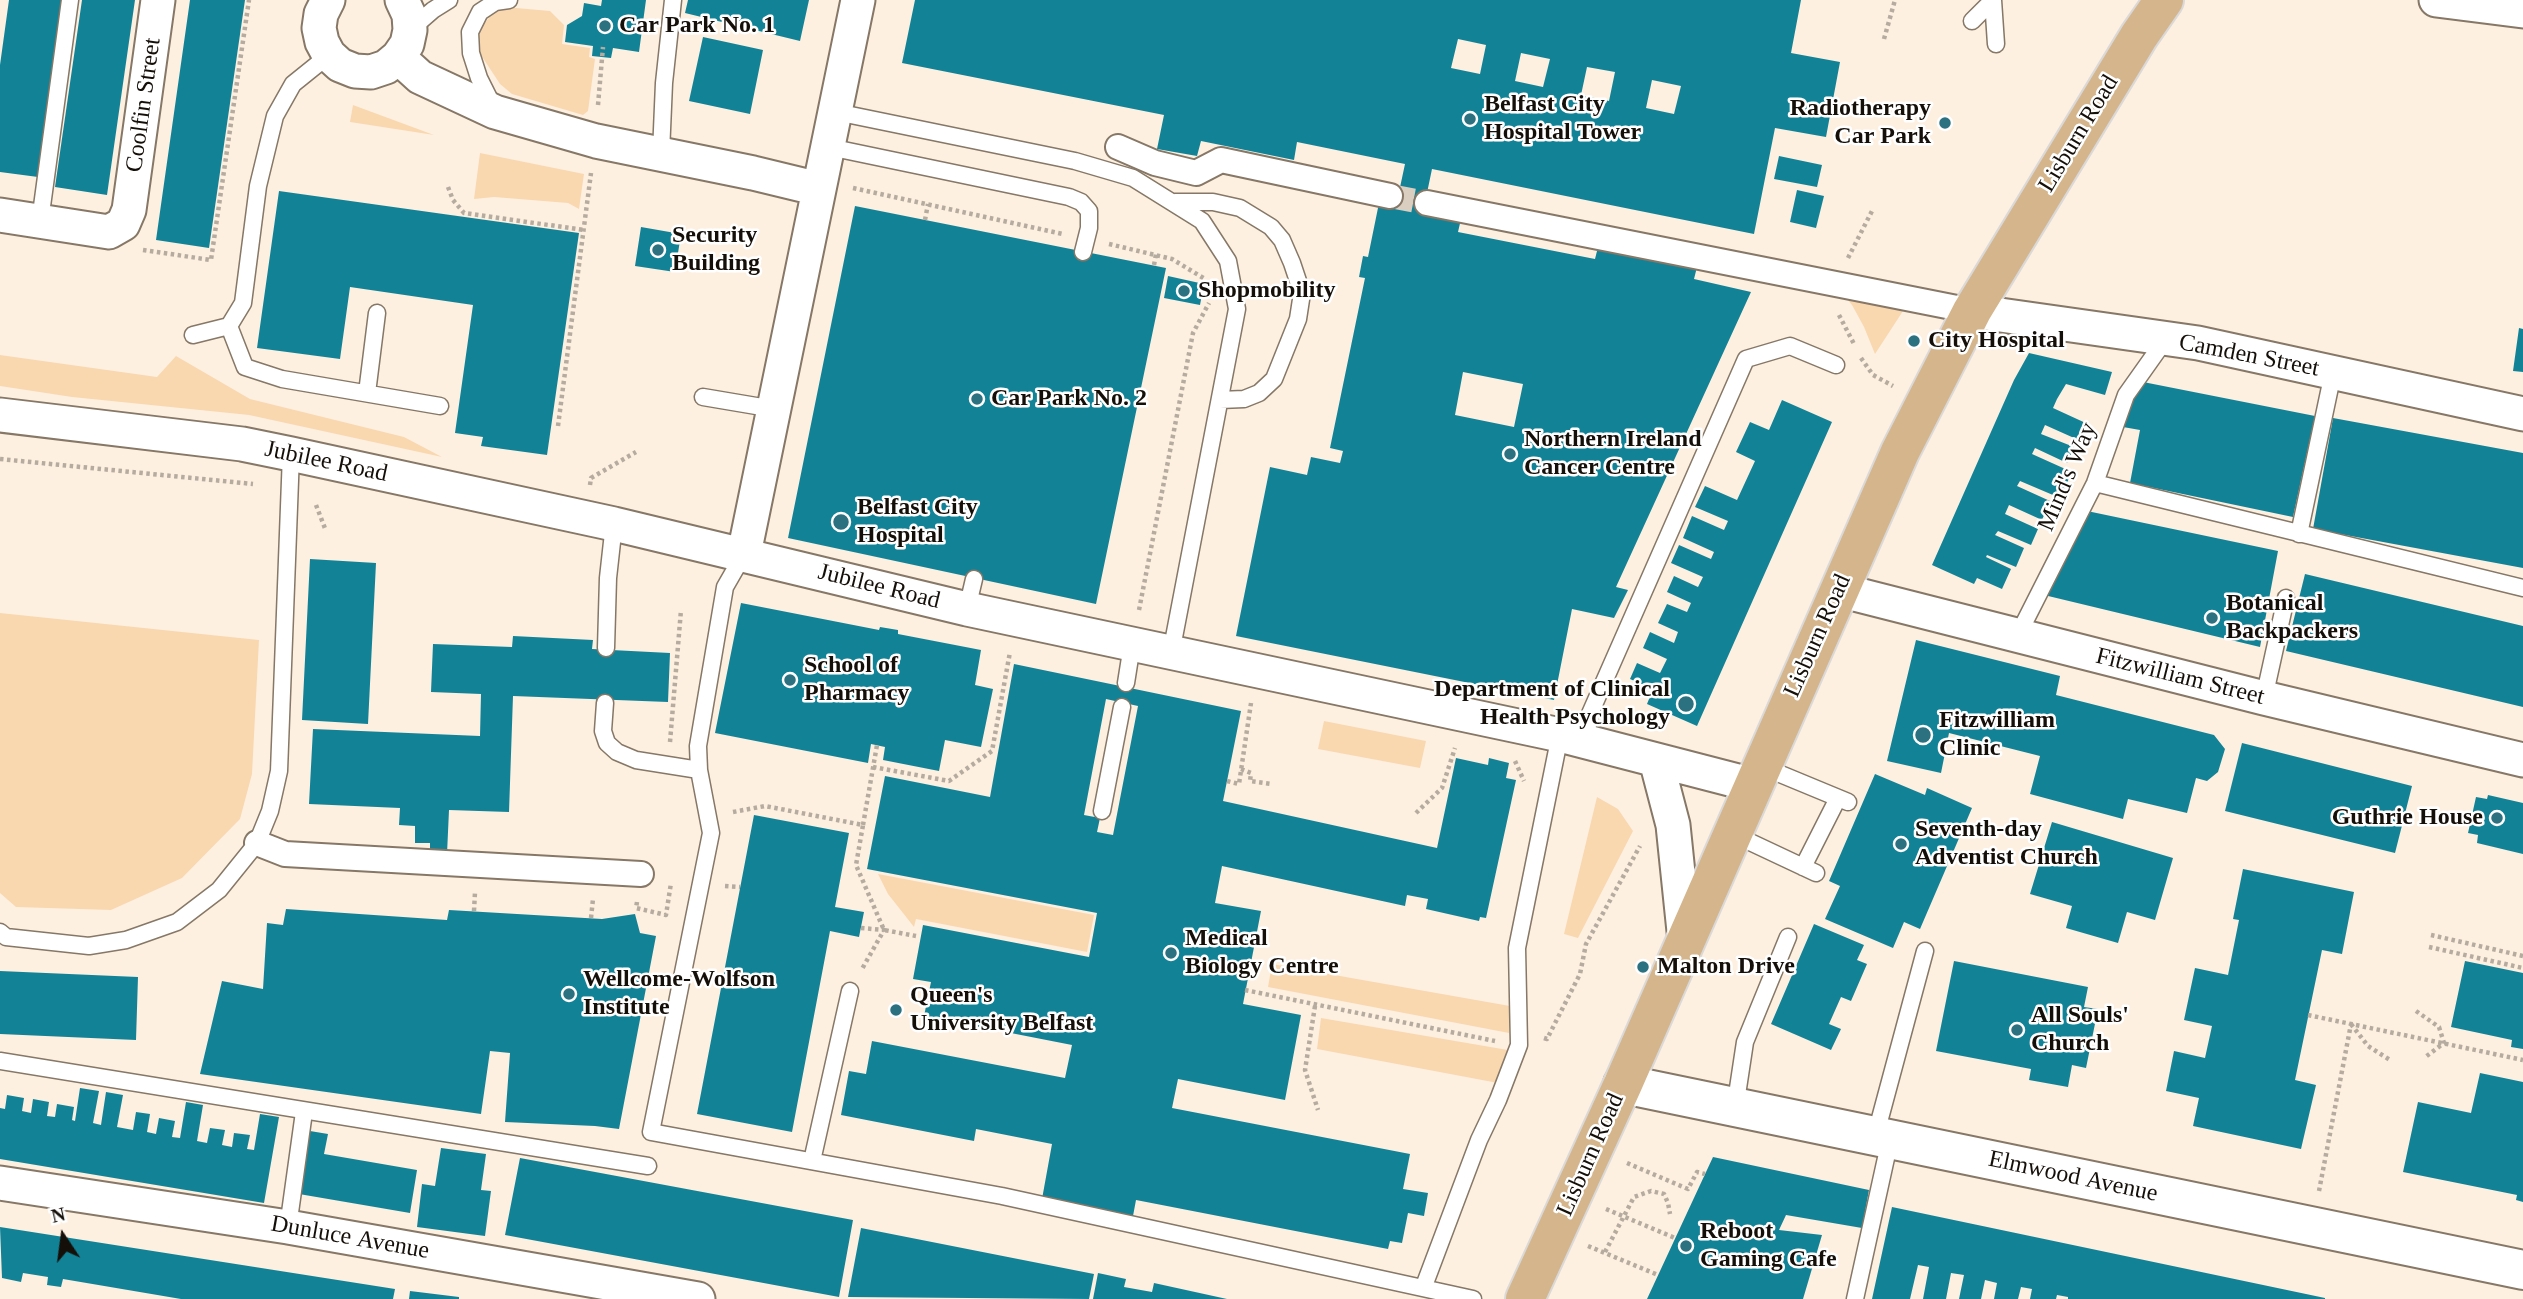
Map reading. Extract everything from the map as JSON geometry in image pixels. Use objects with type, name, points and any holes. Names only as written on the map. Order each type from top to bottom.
[{"type":"main road","name":"Lisburn Road","points":[[1525,1299],[1623,1084],[1900,452],[1972,311],[2138,36],[2164,0]]},
{"type":"street","name":"Coolfin Street","points":[[119,221],[158,0]]},
{"type":"street","points":[[328,0],[321,14],[319,28],[322,42],[329,55],[340,65],[355,71],[386,67],[404,29]]},
{"type":"street","points":[[744,554],[858,0]]},
{"type":"street","points":[[2436,0],[2523,11]]},
{"type":"street","points":[[404,29],[420,77],[495,112],[596,141],[820,185]]},
{"type":"street","points":[[1118,147],[1155,163],[1196,173],[1222,160],[1391,196]]},
{"type":"street","points":[[1427,203],[1972,311]]},
{"type":"street","points":[[0,215],[40,222],[119,221]]},
{"type":"street","name":"Camden Street","points":[[1972,311],[2198,344],[2523,414]]},
{"type":"street","name":"Jubilee Road","points":[[0,415],[242,444],[291,468],[599,521],[744,554],[971,594],[1016,619],[1573,738],[1656,760],[1757,776]]},
{"type":"street","name":"Fitzwilliam Street","points":[[1839,590],[2264,698],[2523,760]]},
{"type":"street","points":[[1656,760],[1673,825],[1685,941]]},
{"type":"street","points":[[257,843],[285,854],[641,874]]},
{"type":"street","name":"Elmwood Avenue","points":[[1623,1084],[2523,1270]]},
{"type":"street","name":"Dunluce Avenue","points":[[0,1183],[288,1227],[698,1299]]},
{"type":"lane","points":[[40,222],[70,0]]},
{"type":"lane","points":[[404,29],[449,0]]},
{"type":"lane","points":[[495,112],[471,53],[470,32],[480,12],[495,2],[509,0]]},
{"type":"lane","points":[[661,153],[664,83],[673,0]]},
{"type":"lane","points":[[1972,21],[1993,0]]},
{"type":"lane","points":[[1993,0],[1996,44]]},
{"type":"lane","points":[[193,335],[229,326],[243,303],[258,186],[275,116],[293,84],[329,55]]},
{"type":"lane","points":[[836,112],[1075,161],[1133,178],[1202,220],[1228,261],[1237,309],[1171,653]]},
{"type":"lane","points":[[829,147],[1069,197],[1081,202],[1089,211],[1085,245]]},
{"type":"lane","points":[[1175,202],[1213,202],[1240,208],[1271,227],[1282,240],[1302,293],[1298,319],[1274,379],[1259,393],[1244,399],[1220,400]]},
{"type":"lane","points":[[366,393],[377,313]]},
{"type":"lane","points":[[229,326],[245,367],[282,379],[440,406]]},
{"type":"lane","name":"Mind's Way","points":[[2018,635],[2095,483],[2126,395],[2165,340]]},
{"type":"lane","points":[[1424,1286],[1479,1140],[1519,1045],[1517,948],[1573,738],[1589,716],[1746,359],[1790,346],[1836,365]]},
{"type":"lane","points":[[2299,534],[2333,373]]},
{"type":"lane","points":[[703,397],[774,409]]},
{"type":"lane","points":[[0,932],[6,937],[89,946],[126,940],[177,922],[219,890],[257,843],[270,811],[279,771],[291,468]]},
{"type":"lane","points":[[2095,483],[2523,588]]},
{"type":"lane","points":[[599,521],[608,578],[606,648]]},
{"type":"lane","points":[[744,554],[724,587],[698,746],[699,769],[711,833],[651,1132],[1002,1196],[1424,1286],[1473,1299]]},
{"type":"lane","points":[[2264,698],[2286,598]]},
{"type":"lane","points":[[1126,684],[1132,645]]},
{"type":"lane","points":[[605,703],[603,731],[607,743],[617,752],[636,760],[699,769]]},
{"type":"lane","points":[[1102,811],[1122,707]]},
{"type":"lane","points":[[1732,833],[1809,870],[1843,800],[1757,776]]},
{"type":"lane","points":[[1735,1108],[1745,1042],[1788,937]]},
{"type":"lane","points":[[1855,1299],[1882,1138],[1925,951]]},
{"type":"lane","points":[[812,1161],[849,991]]},
{"type":"lane","points":[[0,1061],[648,1166]]},
{"type":"lane","points":[[288,1227],[304,1111]]},
{"type":"path","points":[[119,221],[142,250],[211,260],[249,0]]},
{"type":"path","points":[[1884,39],[1895,0]]},
{"type":"path","points":[[558,426],[596,141],[603,47]]},
{"type":"path","points":[[820,185],[928,204],[1085,245],[1156,254],[1172,259],[1209,281]]},
{"type":"path","points":[[448,187],[453,200],[464,213],[584,230]]},
{"type":"path","points":[[925,220],[928,204]]},
{"type":"path","points":[[1847,260],[1872,211]]},
{"type":"path","points":[[1154,265],[1156,254]]},
{"type":"path","points":[[1813,279],[1837,310],[1873,375],[1925,402]]},
{"type":"path","points":[[1132,645],[1193,334],[1208,309],[1211,292]]},
{"type":"path","points":[[599,521],[591,478],[636,452]]},
{"type":"path","points":[[0,459],[254,484],[291,468]]},
{"type":"path","points":[[669,765],[681,610]]},
{"type":"path","points":[[873,767],[949,781],[992,751],[1016,619]]},
{"type":"path","points":[[1227,781],[1239,784],[1256,671]]},
{"type":"path","points":[[877,745],[856,865],[884,930]]},
{"type":"path","points":[[1416,813],[1442,788],[1453,748],[1466,750]]},
{"type":"path","points":[[1504,758],[1516,761],[1525,785]]},
{"type":"path","points":[[1241,769],[1251,773],[1250,780],[1272,784]]},
{"type":"path","points":[[708,816],[765,806],[863,825]]},
{"type":"path","points":[[861,928],[916,936]]},
{"type":"path","points":[[849,991],[884,930]]},
{"type":"path","points":[[2431,935],[2523,956]]},
{"type":"path","points":[[2429,947],[2523,968]]},
{"type":"path","points":[[1315,1006],[1305,1070],[1318,1110]]},
{"type":"path","points":[[2416,1011],[2439,1027],[2444,1043]]},
{"type":"path","points":[[2308,1014],[2523,1060]]},
{"type":"path","points":[[2351,1024],[2368,1046],[2390,1060]]},
{"type":"path","points":[[2313,1227],[2351,1024]]},
{"type":"path","points":[[2424,1058],[2444,1043]]},
{"type":"path","points":[[1594,1149],[1688,1189],[1697,1172],[1705,1174]]},
{"type":"path","points":[[1605,1252],[1634,1197],[1651,1191],[1664,1194],[1670,1214]]},
{"type":"path","points":[[1632,1219],[1675,1238]]},
{"type":"path","points":[[1555,1234],[1658,1275]]},
{"type":"shaded area","points":[[505,7],[550,11],[564,25],[562,44],[590,48],[589,57],[595,59],[588,111],[583,115],[512,94],[500,84],[477,49],[476,41],[481,28],[491,15]]},
{"type":"shaded area","points":[[353,105],[434,135],[350,122]]},
{"type":"shaded area","points":[[480,153],[584,174],[579,209],[568,203],[494,197],[474,199]]},
{"type":"shaded area","points":[[1841,292],[1903,311],[1875,354],[1852,305]]},
{"type":"shaded area","points":[[0,355],[157,377],[176,356],[250,399],[404,437],[442,457],[249,415],[72,397],[0,386]]},
{"type":"shaded area","points":[[0,613],[259,640],[252,774],[240,819],[182,878],[111,910],[16,907],[0,893]]},
{"type":"shaded area","points":[[1324,721],[1426,741],[1420,768],[1318,749]]},
{"type":"shaded area","points":[[1597,797],[1618,809],[1633,831],[1578,938],[1564,934]]},
{"type":"shaded area","points":[[878,874],[1094,915],[1087,952],[916,919],[914,927],[888,894]]},
{"type":"shaded area","points":[[1272,964],[1510,1006],[1509,1033],[1268,987]]},
{"type":"shaded area","points":[[1321,1018],[1508,1050],[1508,1059],[1498,1083],[1317,1049]]},
{"type":"building","points":[[9,0],[62,0],[38,177],[0,172],[0,65]]},
{"type":"building","points":[[82,0],[135,0],[107,195],[55,187]]},
{"type":"building","points":[[190,0],[245,0],[209,248],[156,240]]},
{"type":"building","name":"Car Park No. 1","points":[[602,0],[646,0],[639,52],[613,48],[611,58],[592,56],[593,46],[565,42],[567,25],[582,16],[584,3],[601,6]]},
{"type":"building","points":[[688,0],[809,0],[800,41],[685,13]]},
{"type":"building","points":[[915,0],[1801,0],[1791,53],[1840,62],[1826,137],[1775,128],[1754,234],[1432,169],[1423,212],[1461,219],[1458,232],[1595,259],[1598,247],[1697,267],[1694,279],[1751,292],[1616,587],[1628,590],[1614,618],[1572,609],[1554,700],[1236,636],[1270,467],[1307,475],[1311,457],[1340,463],[1343,451],[1330,448],[1365,278],[1359,277],[1363,256],[1368,257],[1379,203],[1396,206],[1405,164],[1297,142],[1294,160],[1201,141],[1197,156],[1157,149],[1164,115],[902,63]],"holes":[[[1458,39],[1486,45],[1480,74],[1451,68]],[[1521,53],[1550,59],[1543,87],[1515,81]],[[1587,67],[1615,72],[1609,101],[1581,95]],[[1652,80],[1681,86],[1674,114],[1646,108]],[[1463,372],[1523,384],[1514,427],[1455,415]]]},
{"type":"building","points":[[703,37],[763,50],[750,114],[689,101]]},
{"type":"building","points":[[1779,156],[1822,165],[1817,187],[1774,179]]},
{"type":"building","points":[[1797,190],[1824,196],[1816,228],[1790,222]]},
{"type":"building","points":[[279,191],[579,233],[547,455],[481,446],[483,437],[455,433],[473,305],[350,287],[340,359],[257,348]]},
{"type":"building","name":"Car Park No. 2","points":[[855,206],[1166,268],[1096,604],[788,538]]},
{"type":"building","name":"Security Building","points":[[641,227],[681,234],[675,272],[635,266]]},
{"type":"building","name":"Shopmobility","points":[[1168,276],[1204,284],[1200,305],[1164,298]]},
{"type":"building","points":[[2519,328],[2523,329],[2523,372],[2513,371]]},
{"type":"building","points":[[2029,353],[2112,372],[2105,395],[2066,384],[2057,399],[2053,408],[2090,425],[2083,442],[2045,425],[2041,434],[2074,447],[2067,463],[2035,448],[2032,454],[2072,472],[2060,498],[2020,481],[2017,486],[2050,501],[2042,520],[2009,505],[2005,514],[2038,529],[2031,545],[1998,531],[1995,535],[2024,548],[2016,567],[1987,555],[1986,557],[2011,569],[2002,589],[1977,578],[1974,584],[1932,565],[2014,380]]},
{"type":"building","points":[[2138,381],[2315,416],[2293,517],[2130,483],[2140,430],[2123,427]]},
{"type":"building","points":[[1782,400],[1832,422],[1697,726],[1647,704],[1653,689],[1630,679],[1637,663],[1660,673],[1667,659],[1643,648],[1650,632],[1674,643],[1678,632],[1658,623],[1667,604],[1687,612],[1691,603],[1667,592],[1674,576],[1698,587],[1703,577],[1671,563],[1679,545],[1711,559],[1714,552],[1683,538],[1692,516],[1724,530],[1728,521],[1695,507],[1705,486],[1737,500],[1755,461],[1736,452],[1750,422],[1769,430]]},
{"type":"building","points":[[2333,418],[2523,453],[2523,568],[2313,529]]},
{"type":"building","points":[[2087,511],[2278,551],[2260,647],[2044,595]]},
{"type":"building","points":[[310,559],[376,563],[368,724],[302,720]]},
{"type":"building","points":[[2305,574],[2523,626],[2523,707],[2286,651]]},
{"type":"building","points":[[741,603],[879,630],[880,627],[898,630],[898,634],[981,650],[975,685],[993,689],[981,747],[945,740],[939,771],[883,760],[885,747],[871,744],[868,763],[715,733]]},
{"type":"building","points":[[513,636],[593,640],[592,649],[670,653],[668,702],[513,696],[509,812],[449,810],[447,854],[430,854],[430,843],[415,843],[415,826],[399,825],[400,808],[309,804],[313,729],[480,736],[481,694],[431,692],[433,644],[512,647]]},
{"type":"building","points":[[1916,640],[2060,676],[2056,695],[2214,735],[2225,749],[2218,772],[2207,781],[2196,778],[2187,813],[2128,799],[2123,819],[2030,794],[2040,756],[1949,733],[1941,773],[1887,761]]},
{"type":"building","name":"Medical Biology Centre","points":[[1014,664],[1241,711],[1223,801],[1437,848],[1456,758],[1488,765],[1489,758],[1509,763],[1506,778],[1516,780],[1486,918],[1480,917],[1479,921],[1426,909],[1428,899],[1407,895],[1405,906],[1222,866],[1215,903],[1261,911],[1243,1004],[1301,1015],[1285,1100],[1178,1079],[1172,1108],[1410,1154],[1403,1189],[1428,1193],[1424,1216],[1408,1213],[1402,1243],[1390,1241],[1388,1249],[1136,1200],[1133,1216],[1042,1199],[1052,1144],[976,1129],[974,1141],[841,1115],[849,1071],[866,1074],[872,1041],[1065,1078],[1072,1045],[924,1016],[931,982],[913,979],[923,925],[1089,957],[1097,913],[867,869],[885,776],[990,797]],"holes":[[[1106,699],[1138,706],[1113,835],[1097,832],[1100,818],[1084,815]]]},
{"type":"building","points":[[2242,743],[2412,786],[2395,853],[2225,811]]},
{"type":"building","name":"Seventh-day Adventist Church","points":[[1875,774],[1925,795],[1927,788],[1972,808],[1920,929],[1904,922],[1893,948],[1825,919],[1840,886],[1829,881]]},
{"type":"building","name":"Guthrie House","points":[[2488,795],[2523,803],[2523,854],[2477,843],[2478,835],[2468,833],[2476,797],[2487,799]]},
{"type":"building","points":[[754,815],[849,833],[835,907],[864,912],[859,937],[830,931],[792,1132],[697,1114]]},
{"type":"building","points":[[2052,822],[2173,858],[2155,920],[2127,912],[2118,943],[2066,928],[2072,906],[2030,894]]},
{"type":"building","points":[[2243,869],[2354,892],[2342,954],[2322,950],[2295,1080],[2316,1085],[2301,1149],[2193,1126],[2199,1098],[2166,1091],[2174,1051],[2205,1058],[2212,1026],[2184,1020],[2195,968],[2228,975],[2239,920],[2233,919]]},
{"type":"building","points":[[286,909],[447,920],[449,910],[602,919],[635,914],[640,933],[656,936],[619,1129],[505,1122],[510,1053],[490,1051],[481,1114],[200,1074],[222,981],[263,989],[267,923],[283,925]]},
{"type":"building","points":[[1814,924],[1864,945],[1857,960],[1867,964],[1851,1001],[1841,997],[1829,1024],[1841,1029],[1831,1050],[1771,1024]]},
{"type":"building","name":"All Souls' Church","points":[[1954,961],[2088,987],[2084,1007],[2098,1009],[2086,1068],[2072,1065],[2068,1087],[2029,1080],[2031,1069],[1936,1051]]},
{"type":"building","points":[[2465,961],[2523,973],[2523,1049],[2511,1047],[2512,1040],[2451,1027]]},
{"type":"building","points":[[0,971],[138,977],[136,1040],[0,1034]]},
{"type":"building","points":[[2480,1073],[2523,1082],[2523,1202],[2516,1200],[2517,1195],[2403,1172],[2418,1102],[2471,1113]]},
{"type":"building","points":[[80,1088],[99,1091],[93,1123],[101,1125],[106,1092],[123,1095],[117,1127],[133,1130],[136,1112],[150,1114],[147,1132],[156,1134],[159,1118],[175,1121],[172,1137],[180,1138],[186,1102],[203,1105],[197,1141],[207,1143],[210,1128],[225,1130],[222,1145],[232,1147],[234,1133],[250,1135],[247,1149],[254,1150],[260,1114],[279,1117],[264,1203],[0,1159],[0,1108],[5,1109],[7,1095],[24,1098],[22,1111],[31,1113],[33,1099],[49,1102],[47,1116],[55,1117],[57,1104],[74,1107],[72,1120],[75,1121]]},
{"type":"building","points":[[310,1131],[328,1134],[324,1154],[417,1170],[410,1213],[299,1194]]},
{"type":"building","points":[[441,1148],[486,1154],[481,1190],[491,1191],[485,1236],[417,1227],[422,1184],[435,1186]]},
{"type":"building","points":[[1713,1157],[1869,1190],[1862,1228],[1786,1215],[1779,1230],[1822,1235],[1803,1299],[1647,1299]]},
{"type":"building","points":[[520,1158],[853,1220],[839,1297],[505,1235]]},
{"type":"building","points":[[1892,1207],[2325,1299],[2068,1299],[2057,1295],[2056,1299],[2030,1299],[2032,1289],[2021,1287],[2018,1299],[1994,1299],[1997,1283],[1985,1280],[1981,1299],[1959,1299],[1964,1275],[1951,1273],[1946,1299],[1923,1299],[1929,1267],[1918,1265],[1910,1299],[1872,1299]]},
{"type":"building","points":[[0,1227],[395,1289],[393,1299],[181,1299],[63,1279],[61,1287],[47,1285],[48,1277],[23,1273],[21,1282],[2,1278]]},
{"type":"building","points":[[861,1228],[1094,1274],[1089,1299],[848,1297]]},
{"type":"building","points":[[1098,1273],[1126,1279],[1124,1287],[1152,1292],[1154,1283],[1227,1299],[1093,1299]]},
{"type":"building","points":[[410,1291],[459,1297],[459,1299],[409,1299]]},
{"type":"tunnel","points":[[1390,196],[1427,203]]},
{"type":"place","name":"Car Park No. 1","points":[[605,26]]},
{"type":"place","name":"Belfast City Hospital Tower","points":[[1470,119]]},
{"type":"place","name":"Radiotherapy Car Park","points":[[1945,123]]},
{"type":"place","name":"Security Building","points":[[658,250]]},
{"type":"place","name":"Shopmobility","points":[[1184,291]]},
{"type":"place","name":"City Hospital","points":[[1914,341]]},
{"type":"place","name":"Car Park No. 2","points":[[977,399]]},
{"type":"place","name":"Northern Ireland Cancer Centre","points":[[1510,454]]},
{"type":"place","name":"Belfast City Hospital","points":[[841,522]]},
{"type":"place","name":"Botanical Backpackers","points":[[2212,618]]},
{"type":"place","name":"School of Pharmacy","points":[[790,680]]},
{"type":"place","name":"Department of Clinical Health Psychology","points":[[1686,704]]},
{"type":"place","name":"Fitzwilliam Clinic","points":[[1923,735]]},
{"type":"place","name":"Guthrie House","points":[[2497,818]]},
{"type":"place","name":"Seventh-day Adventist Church","points":[[1901,844]]},
{"type":"place","name":"Medical Biology Centre","points":[[1171,953]]},
{"type":"place","name":"Malton Drive","points":[[1643,967]]},
{"type":"place","name":"Wellcome-Wolfson Institute","points":[[569,994]]},
{"type":"place","name":"Queen's University Belfast","points":[[896,1010]]},
{"type":"place","name":"All Souls' Church","points":[[2017,1030]]},
{"type":"place","name":"Reboot Gaming Cafe","points":[[1686,1246]]}]
